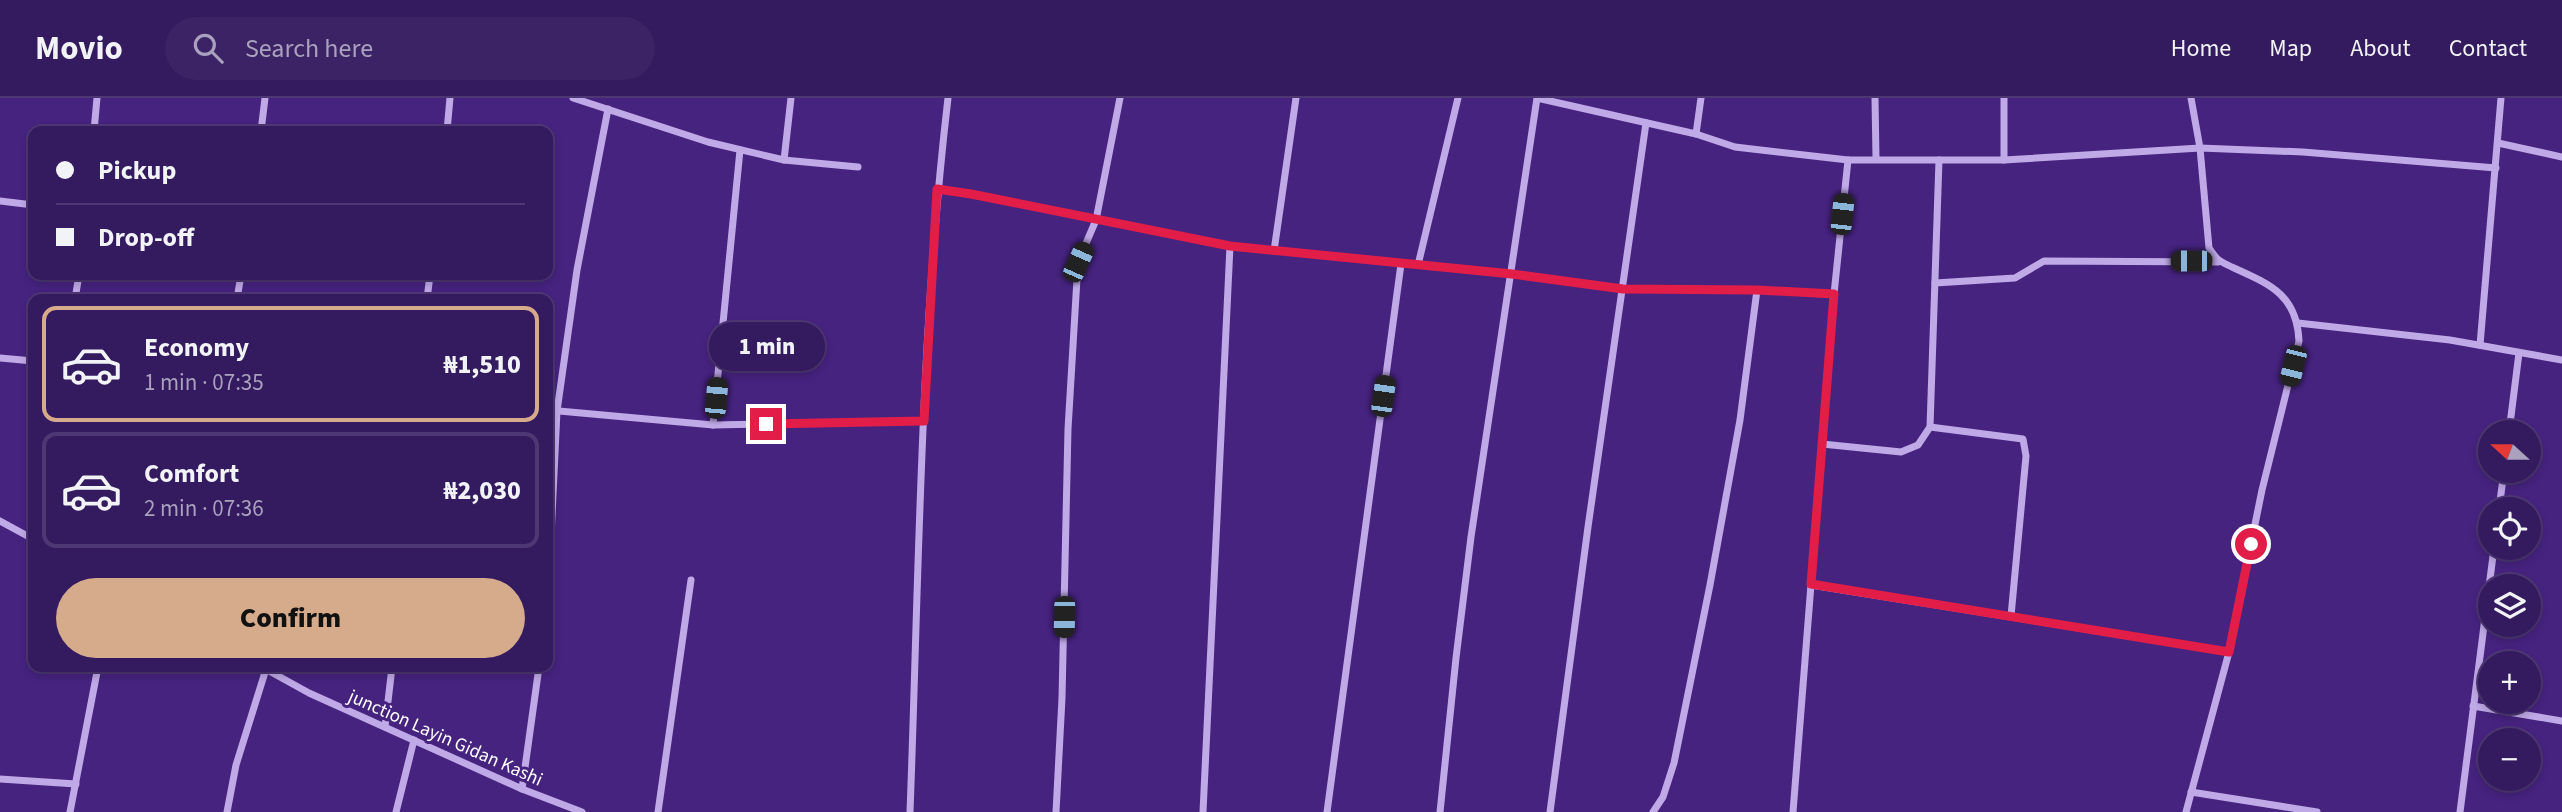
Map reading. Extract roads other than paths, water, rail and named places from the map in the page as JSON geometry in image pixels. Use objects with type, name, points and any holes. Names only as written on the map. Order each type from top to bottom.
[{"type":"street","points":[[94,126],[97,98]]},
{"type":"street","points":[[262,126],[265,98]]},
{"type":"street","points":[[447,126],[450,98]]},
{"type":"street","points":[[576,98],[740,150],[784,160],[858,167]]},
{"type":"street","points":[[784,160],[791,98]]},
{"type":"street","points":[[911,812],[924,421],[937,189],[947,98]]},
{"type":"street","points":[[1056,812],[1073,316],[1078,262],[1096,220],[1120,98]]},
{"type":"street","points":[[1274,251],[1296,98]]},
{"type":"street","points":[[1418,265],[1458,98]]},
{"type":"street","points":[[1440,812],[1471,537],[1537,98],[1562,101],[1696,134],[1735,147],[1848,160],[2004,160],[2200,148],[2303,152],[2496,168]]},
{"type":"street","points":[[1696,134],[1701,98]]},
{"type":"street","points":[[1875,98],[1876,158]]},
{"type":"street","points":[[2004,98],[2004,160]]},
{"type":"street","points":[[2191,98],[2200,148],[2209,248],[2218,262]]},
{"type":"street","points":[[2480,345],[2501,98]]},
{"type":"street","points":[[553,495],[557,411],[577,270],[608,109]]},
{"type":"street","points":[[1550,812],[1646,123]]},
{"type":"street","points":[[2498,143],[2562,157]]},
{"type":"street","points":[[713,425],[740,150]]},
{"type":"street","points":[[1793,812],[1834,294],[1848,160]]},
{"type":"street","points":[[1822,444],[1901,452],[1918,445],[1930,427],[1939,160]]},
{"type":"street","points":[[937,189],[1230,246],[1512,274],[1623,289],[1757,290],[1834,294]]},
{"type":"street","points":[[0,201],[28,204]]},
{"type":"street","points":[[1203,812],[1230,246]]},
{"type":"street","points":[[1935,283],[2015,278],[2044,261],[2218,262],[2235,268],[2278,292],[2292,306],[2298,323],[2299,341],[2262,491],[2229,652],[2186,812]]},
{"type":"street","points":[[1327,812],[1401,264]]},
{"type":"street","points":[[1653,812],[1663,797],[1674,762],[1710,585],[1740,420],[1757,290]]},
{"type":"street","points":[[2298,323],[2480,345],[2562,360]]},
{"type":"street","points":[[2511,420],[2519,353]]},
{"type":"street","points":[[0,358],[28,361]]},
{"type":"street","points":[[553,411],[713,425],[924,421]]},
{"type":"street","points":[[1930,427],[2023,439],[2026,456],[2011,616]]},
{"type":"street","points":[[0,521],[28,536]]},
{"type":"street","points":[[2460,812],[2492,560]]},
{"type":"street","points":[[658,812],[691,580]]},
{"type":"street","points":[[1811,584],[2229,652]]},
{"type":"street","points":[[71,812],[97,672]]},
{"type":"street","points":[[227,812],[236,765],[263,672]]},
{"type":"street","name":"junction Layin Gidan Kashi","points":[[271,672],[309,693],[522,789],[557,808],[582,812]]},
{"type":"street","points":[[385,727],[391,672]]},
{"type":"street","points":[[522,789],[538,672]]},
{"type":"street","points":[[2473,706],[2562,721]]},
{"type":"street","points":[[396,812],[414,740]]},
{"type":"street","points":[[0,779],[76,784]]},
{"type":"street","points":[[2191,792],[2317,812]]}]
